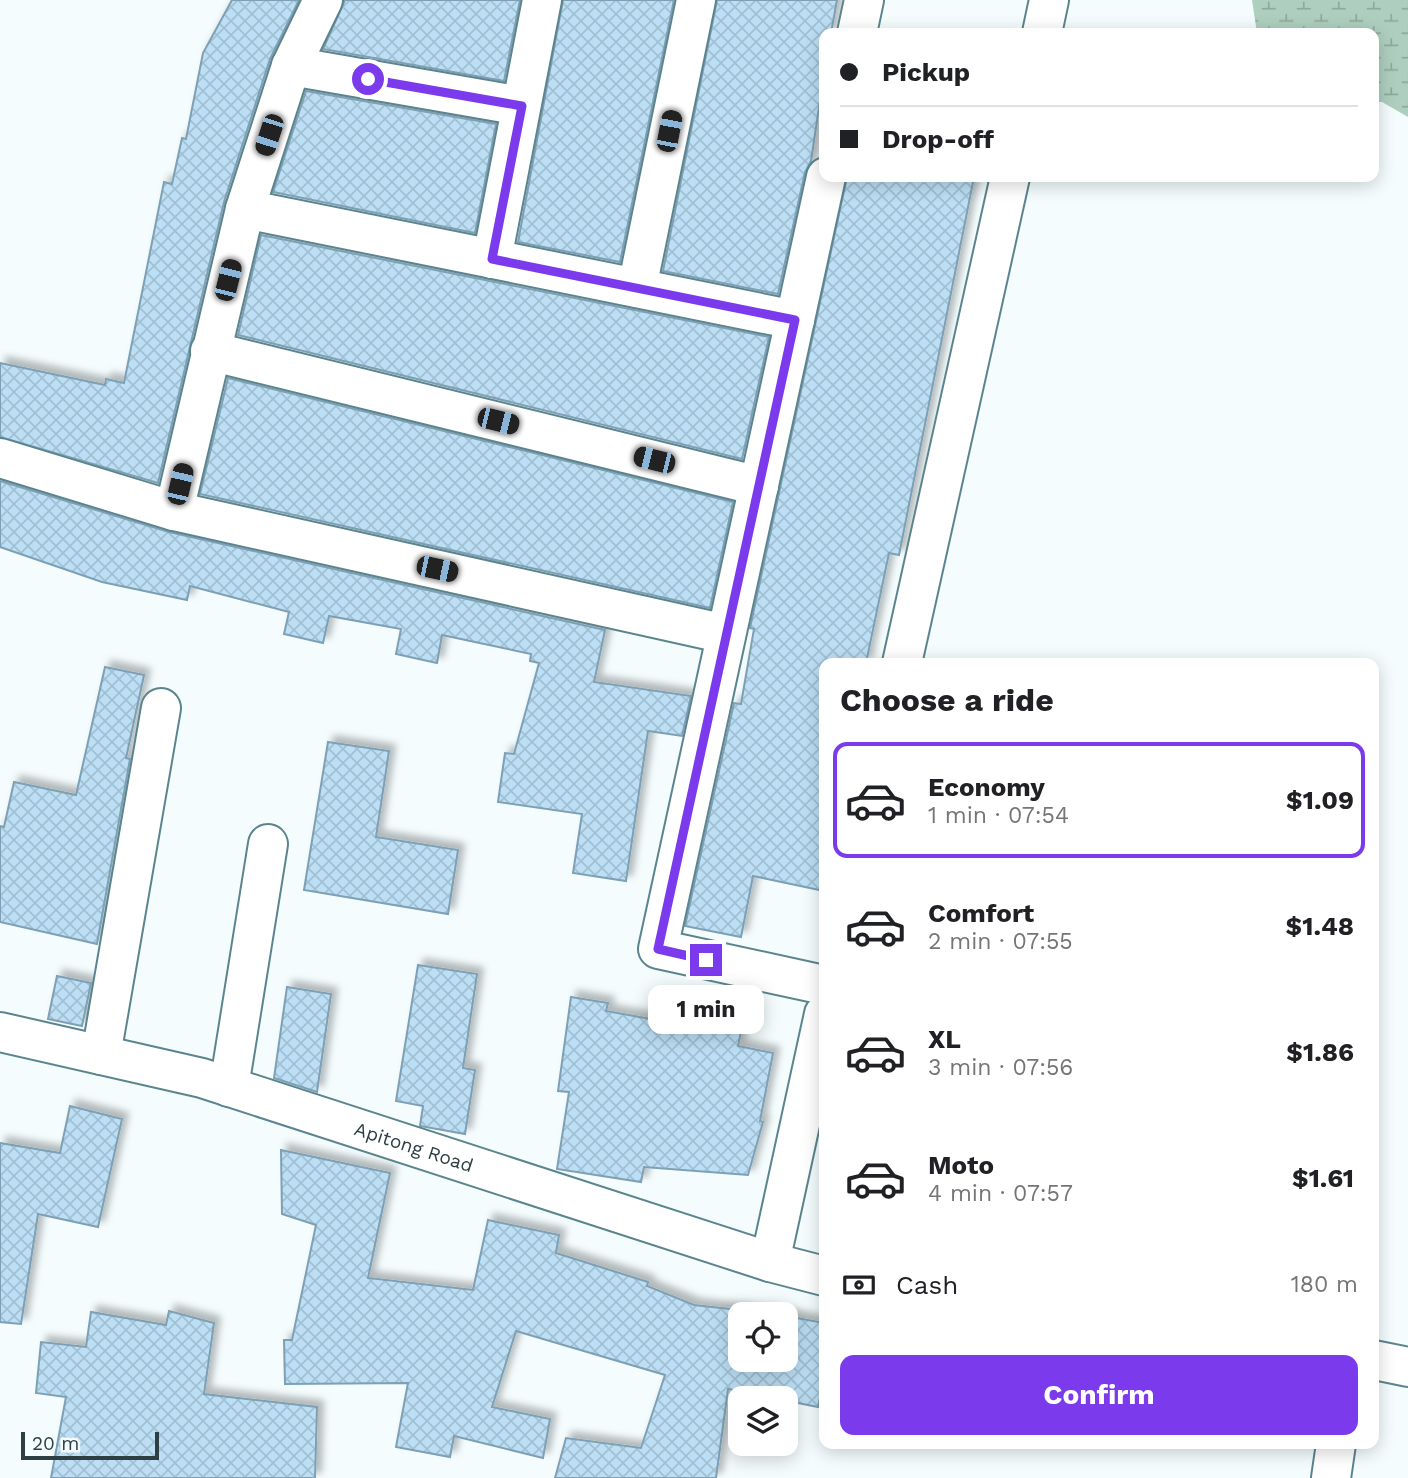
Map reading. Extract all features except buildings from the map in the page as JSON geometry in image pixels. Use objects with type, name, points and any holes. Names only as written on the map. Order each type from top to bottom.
[{"type":"street","points":[[174,511],[245,209],[291,66],[323,0]]},
{"type":"street","points":[[492,259],[542,0]]},
{"type":"street","points":[[637,288],[696,0]]},
{"type":"street","points":[[858,28],[864,0]]},
{"type":"street","points":[[1043,28],[1049,0]]},
{"type":"street","points":[[291,66],[522,106]]},
{"type":"street","points":[[819,984],[658,949],[825,182]]},
{"type":"street","points":[[903,658],[1009,182]]},
{"type":"street","points":[[245,209],[795,320]]},
{"type":"street","points":[[210,351],[759,486]]},
{"type":"street","points":[[0,458],[174,511],[726,634]]},
{"type":"street","points":[[101,1055],[161,708]]},
{"type":"street","points":[[229,1087],[268,844]]},
{"type":"street","name":"Apitong Road","points":[[0,1032],[229,1087],[770,1262],[819,1275]]},
{"type":"street","points":[[770,1262],[819,1037]]},
{"type":"street","points":[[1379,1361],[1408,1367]]},
{"type":"street","points":[[1331,1478],[1335,1449]]},
{"type":"green space","points":[[1252,0],[1408,0],[1408,117],[1379,102],[1379,28],[1256,28]]},
{"type":"route","points":[[368,79],[522,106],[492,259],[795,320],[658,949],[706,960]]}]
